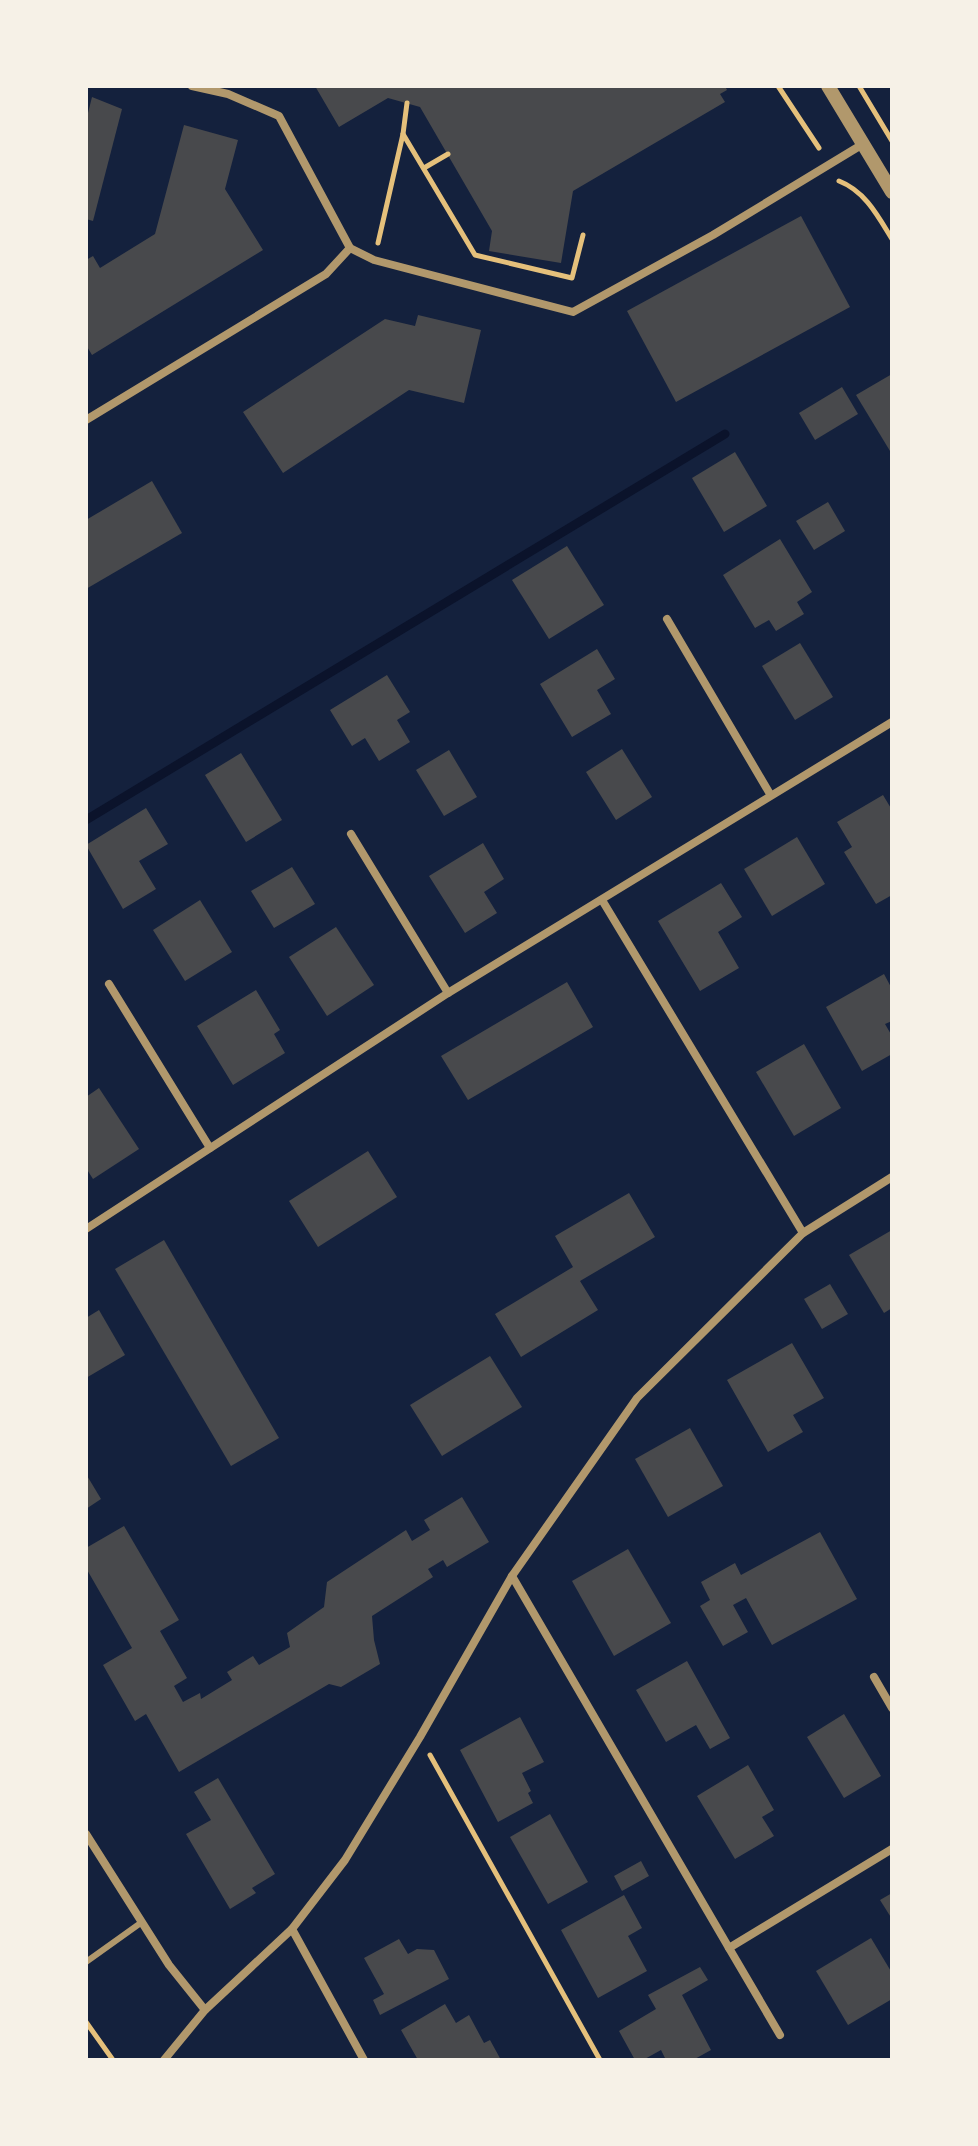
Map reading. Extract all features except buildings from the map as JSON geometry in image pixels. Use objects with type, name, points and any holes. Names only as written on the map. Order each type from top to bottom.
[{"type":"street","points":[[192,86],[228,94],[279,116],[350,248],[374,260],[573,312],[713,235],[863,144]]},
{"type":"street","points":[[828,86],[892,192]]},
{"type":"street","points":[[86,420],[326,274],[350,248]]},
{"type":"street","points":[[667,619],[770,794]]},
{"type":"street","points":[[86,1229],[448,993],[892,722]]},
{"type":"street","points":[[351,834],[448,993]]},
{"type":"street","points":[[602,900],[803,1233]]},
{"type":"street","points":[[109,984],[210,1148]]},
{"type":"street","points":[[164,2060],[205,2010],[292,1929],[345,1860],[512,1576],[637,1398],[803,1233],[892,1177]]},
{"type":"street","points":[[512,1576],[780,2035]]},
{"type":"street","points":[[874,1677],[892,1708]]},
{"type":"street","points":[[86,1834],[169,1965],[205,2010]]},
{"type":"street","points":[[729,1948],[892,1849]]},
{"type":"street","points":[[292,1929],[364,2060]]},
{"type":"lane","points":[[86,1962],[142,1922]]},
{"type":"path","points":[[859,86],[892,141]]},
{"type":"path","points":[[374,260],[403,134],[407,103]]},
{"type":"path","points":[[403,134],[475,255],[572,278],[583,235]]},
{"type":"path","points":[[424,168],[448,154]]},
{"type":"path","points":[[420,1737],[600,2060]]},
{"type":"path","points":[[86,2022],[113,2060]]},
{"type":"waterway","points":[[86,820],[725,434]]}]
